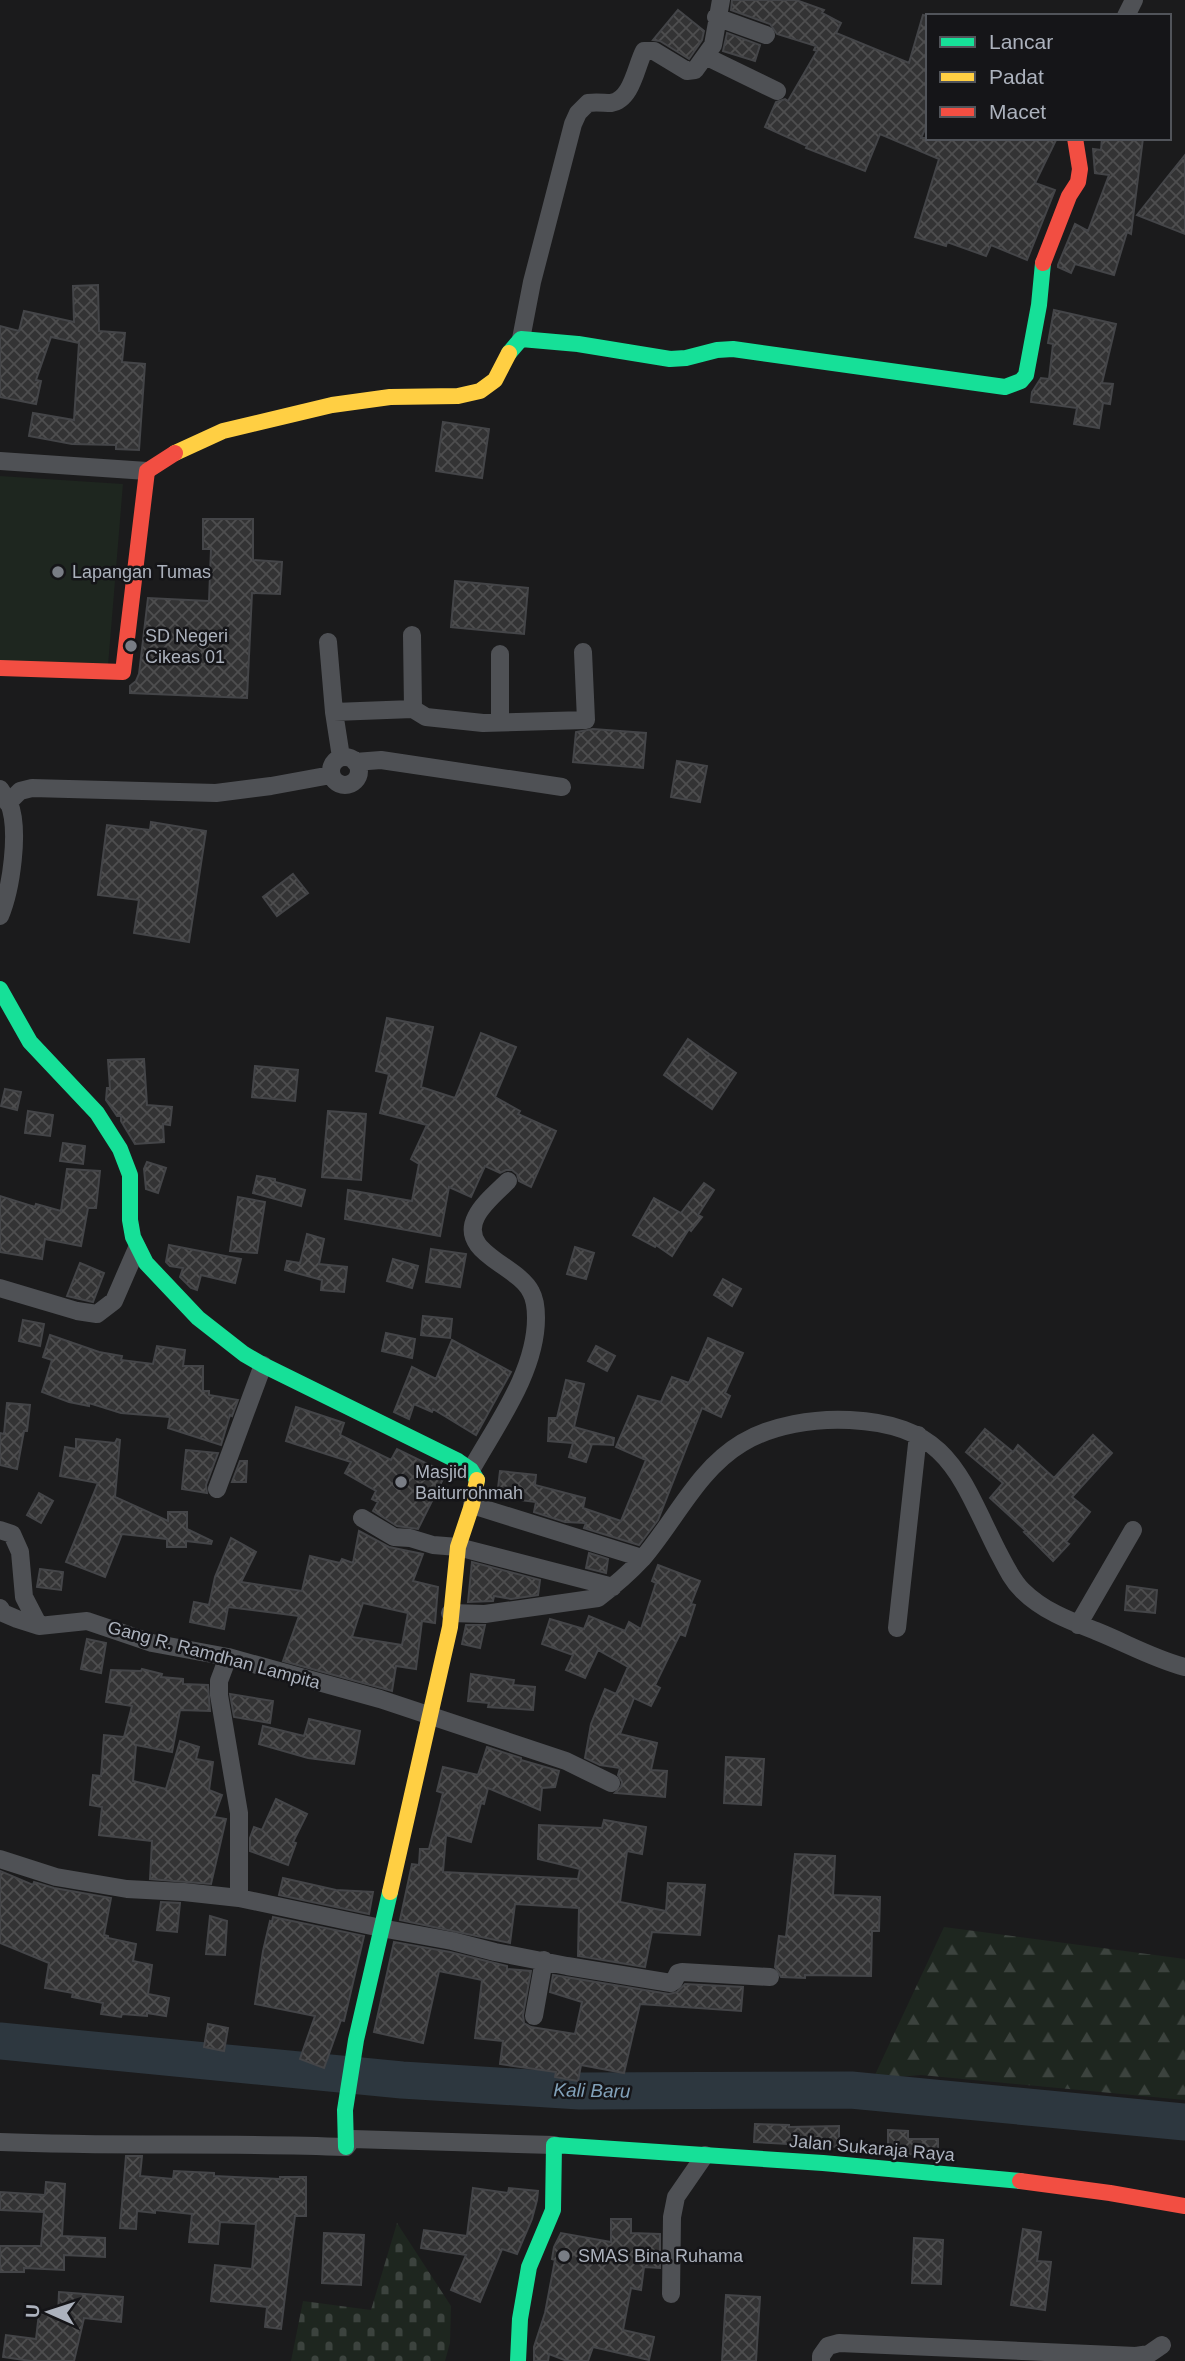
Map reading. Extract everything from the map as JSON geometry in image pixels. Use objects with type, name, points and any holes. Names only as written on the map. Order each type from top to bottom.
[{"type":"street","points":[[0,461],[147,471],[181,449],[209,436],[296,413],[349,400],[400,396],[449,397],[480,391],[493,384],[502,372],[511,350],[521,339],[532,282],[578,113],[588,103],[612,103],[622,96],[633,85],[637,65],[644,51],[654,51],[687,71],[695,70],[713,45],[718,9],[766,34]]},
{"type":"street","points":[[705,56],[777,91]]},
{"type":"street","points":[[521,339],[608,347],[680,359],[699,357],[716,350],[733,349],[1011,386],[1021,382],[1026,375],[1039,305],[1043,261],[1077,182],[1080,169],[1075,140]]},
{"type":"street","points":[[0,668],[124,673],[147,471]]},
{"type":"street","points":[[412,635],[413,709]]},
{"type":"street","points":[[328,642],[334,712],[348,760],[359,769],[357,778],[351,783],[343,785],[335,782],[331,775],[334,761],[348,760],[381,761],[562,787]]},
{"type":"street","points":[[334,712],[413,709],[426,717],[483,723],[586,720],[583,652]]},
{"type":"street","points":[[500,654],[500,722]]},
{"type":"street","points":[[0,916],[13,850],[12,815],[4,796],[32,788],[216,793],[331,775]]},
{"type":"street","points":[[0,989],[30,1042],[97,1113],[120,1149],[130,1175],[130,1220],[137,1248],[146,1262],[198,1318],[244,1354],[353,1411],[426,1444],[471,1470],[477,1480],[458,1547],[450,1627],[356,2040],[345,2110],[346,2147]]},
{"type":"street","points":[[471,1470],[520,1384],[528,1363],[536,1318],[531,1291],[516,1274],[483,1252],[474,1242],[472,1229],[476,1216],[508,1181]]},
{"type":"street","points":[[0,1288],[77,1311],[97,1314],[114,1301],[137,1248]]},
{"type":"street","points":[[217,1489],[263,1365]]},
{"type":"street","points":[[450,1613],[485,1614],[598,1598],[642,1558],[705,1475],[729,1451],[745,1441],[807,1422],[869,1421],[918,1435],[942,1452],[956,1469],[1008,1572],[1021,1590],[1040,1605],[1131,1648],[1185,1667]]},
{"type":"street","points":[[897,1628],[918,1435]]},
{"type":"street","points":[[472,1505],[642,1558]]},
{"type":"street","points":[[362,1518],[394,1537],[458,1547],[613,1587]]},
{"type":"street","points":[[0,1530],[12,1534],[20,1552],[24,1597],[39,1626]]},
{"type":"street","points":[[1079,1625],[1133,1530]]},
{"type":"street","name":"Gang R. Ramdhan Lampita","points":[[0,1608],[4,1613],[39,1626],[87,1621],[152,1643],[228,1657],[430,1714],[566,1761],[611,1783]]},
{"type":"street","points":[[228,1657],[219,1681],[219,1695],[239,1814],[239,1898]]},
{"type":"street","points":[[0,1859],[55,1877],[127,1889],[239,1898],[581,1968],[673,1983],[678,1973],[682,1972],[770,1977]]},
{"type":"street","points":[[534,2016],[544,1960]]},
{"type":"street","points":[[346,2147],[352,2138],[554,2145],[553,2210],[529,2267],[520,2319],[518,2361]]},
{"type":"street","points":[[0,2142],[346,2147]]},
{"type":"street","name":"Jalan Sukaraja Raya","points":[[554,2145],[943,2173],[1061,2186],[1184,2208]]},
{"type":"street","points":[[671,2294],[676,2197],[705,2155]]},
{"type":"street","points":[[821,2361],[821,2356],[828,2346],[839,2343],[1136,2356],[1149,2354],[1162,2345]]},
{"type":"green space","name":"Lapangan Tumas","points":[[0,476],[123,484],[108,666],[0,661]]},
{"type":"green space","points":[[944,1927],[1185,1959],[1185,2100],[921,2075],[873,2079]]},
{"type":"green space","points":[[397,2223],[451,2306],[450,2343],[445,2361],[291,2361],[303,2301],[371,2310]]},
{"type":"building","points":[[732,0],[796,0],[824,10],[822,13],[841,23],[836,33],[909,63],[923,15],[926,16],[926,127],[921,138],[1056,140],[1035,183],[1055,190],[1027,260],[991,245],[986,256],[947,242],[946,246],[915,237],[939,159],[880,134],[865,171],[806,148],[807,146],[765,127],[776,102],[785,99],[788,101],[817,51],[814,50],[816,46],[777,34],[770,24],[731,10]]},
{"type":"building","points":[[678,10],[704,31],[702,40],[689,59],[660,41],[653,40]]},
{"type":"building","points":[[727,33],[760,45],[755,61],[723,51]]},
{"type":"building","points":[[1102,140],[1143,140],[1131,234],[1127,232],[1114,275],[1075,264],[1071,273],[1058,265],[1075,224],[1088,231],[1109,175],[1095,173],[1093,149],[1101,150]]},
{"type":"building","points":[[1185,155],[1185,234],[1137,215]]},
{"type":"building","points":[[98,285],[99,331],[125,333],[122,362],[145,364],[139,450],[116,449],[116,445],[72,444],[29,436],[33,413],[74,420],[79,343],[51,337],[36,380],[41,381],[36,404],[0,397],[0,326],[19,331],[24,311],[74,322],[73,286]]},
{"type":"building","points":[[1054,310],[1116,324],[1102,383],[1113,384],[1110,404],[1103,403],[1099,428],[1074,424],[1077,408],[1031,402],[1032,392],[1041,378],[1049,379],[1053,344],[1048,343]]},
{"type":"building","points":[[443,422],[489,429],[482,478],[436,471]]},
{"type":"building","points":[[203,519],[253,519],[253,560],[282,562],[280,594],[252,593],[247,698],[130,693],[130,686],[139,674],[148,598],[209,601],[211,549],[203,549]]},
{"type":"building","points":[[455,581],[528,588],[524,634],[451,627]]},
{"type":"building","points":[[593,729],[646,733],[643,768],[573,762],[576,732]]},
{"type":"building","points":[[677,761],[707,766],[700,802],[671,797]]},
{"type":"building","points":[[151,822],[206,831],[189,942],[134,933],[139,900],[98,895],[107,825],[150,830]]},
{"type":"building","points":[[293,874],[308,893],[277,916],[263,897]]},
{"type":"building","points":[[387,1018],[433,1027],[421,1087],[455,1098],[481,1033],[516,1047],[495,1097],[520,1111],[518,1114],[556,1131],[531,1187],[519,1181],[512,1170],[500,1173],[485,1166],[471,1197],[449,1187],[440,1236],[345,1219],[348,1190],[412,1201],[419,1164],[411,1159],[427,1125],[380,1113],[389,1074],[376,1071]]},
{"type":"building","points":[[688,1039],[736,1073],[712,1109],[664,1075]]},
{"type":"building","points":[[144,1059],[147,1105],[172,1107],[170,1125],[163,1124],[164,1142],[135,1144],[121,1121],[121,1116],[117,1116],[106,1100],[107,1088],[110,1088],[108,1060]]},
{"type":"building","points":[[255,1066],[298,1070],[295,1101],[252,1097]]},
{"type":"building","points":[[5,1089],[21,1092],[17,1110],[1,1106]]},
{"type":"building","points":[[28,1111],[53,1115],[50,1136],[25,1133]]},
{"type":"building","points":[[328,1111],[366,1114],[361,1180],[322,1177]]},
{"type":"building","points":[[63,1143],[85,1146],[83,1164],[60,1161]]},
{"type":"building","points":[[147,1162],[166,1168],[158,1193],[146,1189],[144,1169]]},
{"type":"building","points":[[67,1169],[100,1171],[96,1208],[88,1208],[81,1246],[45,1239],[42,1259],[0,1252],[0,1196],[35,1207],[36,1204],[61,1211]]},
{"type":"building","points":[[257,1176],[275,1179],[275,1182],[305,1190],[301,1206],[253,1193]]},
{"type":"building","points":[[704,1183],[714,1190],[698,1215],[702,1217],[691,1231],[689,1229],[672,1256],[633,1235],[654,1198],[681,1213]]},
{"type":"building","points":[[238,1197],[265,1202],[257,1253],[230,1251]]},
{"type":"building","points":[[307,1234],[324,1239],[319,1264],[347,1267],[344,1292],[321,1290],[322,1280],[285,1270],[287,1261],[300,1263]]},
{"type":"building","points":[[169,1245],[241,1259],[235,1283],[201,1275],[197,1290],[191,1288],[180,1277],[183,1268],[170,1266],[166,1262]]},
{"type":"building","points":[[575,1247],[594,1253],[586,1279],[567,1274]]},
{"type":"building","points":[[431,1249],[466,1254],[460,1287],[426,1282]]},
{"type":"building","points":[[393,1259],[418,1266],[412,1288],[387,1281]]},
{"type":"building","points":[[80,1263],[104,1273],[93,1302],[67,1296]]},
{"type":"building","points":[[723,1279],[741,1289],[732,1306],[714,1295]]},
{"type":"building","points":[[423,1316],[452,1319],[450,1338],[421,1335]]},
{"type":"building","points":[[23,1320],[44,1324],[40,1346],[19,1341]]},
{"type":"building","points":[[386,1333],[415,1339],[412,1358],[382,1351]]},
{"type":"building","points":[[50,1335],[99,1352],[122,1356],[121,1360],[153,1364],[157,1346],[185,1350],[183,1366],[203,1366],[203,1391],[209,1391],[209,1395],[238,1400],[232,1416],[230,1415],[221,1445],[168,1428],[170,1417],[121,1413],[89,1403],[89,1406],[69,1402],[42,1392],[52,1360],[43,1357]]},
{"type":"building","points":[[708,1338],[743,1353],[725,1393],[730,1396],[721,1417],[702,1408],[658,1520],[639,1545],[584,1528],[586,1523],[565,1522],[534,1512],[536,1502],[497,1497],[500,1471],[536,1475],[535,1485],[585,1498],[583,1508],[621,1521],[646,1460],[616,1447],[638,1396],[661,1402],[672,1377],[689,1383]]},
{"type":"building","points":[[452,1340],[511,1372],[476,1435],[433,1409],[432,1412],[414,1404],[409,1419],[394,1412],[412,1367],[436,1379]]},
{"type":"building","points":[[596,1346],[615,1356],[607,1371],[588,1361]]},
{"type":"building","points":[[566,1380],[584,1384],[574,1427],[614,1438],[613,1445],[592,1444],[586,1462],[569,1457],[573,1443],[548,1441],[549,1418],[557,1418]]},
{"type":"building","points":[[7,1403],[30,1405],[27,1431],[24,1431],[17,1469],[0,1465],[0,1433],[4,1434]]},
{"type":"building","name":"Masjid Baiturrohmah","points":[[296,1407],[344,1423],[340,1435],[391,1460],[397,1449],[446,1473],[418,1529],[397,1526],[373,1511],[378,1502],[372,1499],[376,1491],[345,1473],[351,1462],[286,1441]]},
{"type":"building","points":[[985,1429],[1013,1452],[1018,1445],[1054,1478],[1093,1435],[1112,1453],[1072,1497],[1090,1512],[1066,1542],[1069,1544],[1053,1561],[1024,1532],[1026,1531],[990,1498],[1003,1483],[966,1452]]},
{"type":"building","points":[[76,1439],[115,1443],[117,1439],[120,1440],[115,1497],[168,1521],[168,1512],[187,1512],[187,1529],[212,1541],[211,1544],[186,1541],[186,1547],[167,1547],[167,1539],[122,1534],[105,1577],[66,1562],[98,1483],[60,1476],[65,1447],[76,1449]]},
{"type":"building","points":[[186,1450],[218,1453],[206,1485],[207,1493],[182,1489]]},
{"type":"building","points":[[240,1461],[247,1461],[246,1482],[232,1482]]},
{"type":"building","points":[[39,1493],[53,1501],[41,1523],[27,1515]]},
{"type":"building","points":[[359,1531],[389,1547],[423,1554],[413,1581],[438,1587],[435,1623],[422,1621],[416,1669],[396,1666],[392,1691],[283,1661],[299,1616],[228,1607],[224,1629],[190,1622],[194,1602],[209,1605],[215,1577],[231,1538],[256,1552],[241,1582],[302,1591],[310,1556],[340,1563],[342,1559],[353,1563]],"holes":[[[363,1603],[408,1613],[402,1645],[352,1637]]]},
{"type":"building","points":[[589,1553],[608,1559],[606,1573],[586,1568]]},
{"type":"building","points":[[472,1562],[540,1580],[538,1595],[511,1599],[494,1596],[493,1601],[468,1602]]},
{"type":"building","points":[[658,1565],[700,1581],[691,1604],[695,1605],[685,1636],[680,1634],[655,1685],[660,1688],[651,1706],[634,1698],[620,1734],[657,1743],[651,1770],[667,1771],[665,1797],[615,1793],[622,1782],[618,1775],[620,1768],[600,1765],[585,1758],[591,1724],[605,1689],[616,1694],[628,1667],[598,1650],[585,1678],[566,1670],[573,1655],[542,1644],[550,1619],[584,1629],[589,1616],[625,1631],[629,1622],[641,1629],[656,1583],[652,1581]]},
{"type":"building","points":[[40,1569],[63,1572],[61,1590],[37,1587]]},
{"type":"building","points":[[1127,1586],[1157,1590],[1155,1613],[1125,1610]]},
{"type":"building","points":[[466,1625],[485,1625],[480,1648],[462,1644]]},
{"type":"building","points":[[87,1639],[106,1643],[101,1673],[81,1669]]},
{"type":"building","points":[[142,1669],[162,1674],[161,1677],[183,1679],[183,1684],[208,1685],[210,1711],[180,1710],[172,1752],[136,1745],[133,1781],[166,1789],[180,1741],[199,1747],[196,1759],[213,1762],[209,1790],[222,1795],[214,1817],[226,1819],[211,1884],[150,1879],[152,1841],[99,1835],[102,1807],[90,1805],[93,1775],[101,1776],[104,1735],[124,1737],[132,1706],[106,1702],[111,1670]]},
{"type":"building","points":[[471,1674],[514,1680],[513,1685],[535,1687],[533,1710],[488,1707],[489,1703],[468,1701]]},
{"type":"building","points":[[230,1694],[273,1701],[270,1723],[234,1717]]},
{"type":"building","points":[[309,1719],[360,1731],[354,1764],[308,1758],[259,1744],[263,1726],[304,1736]]},
{"type":"building","points":[[487,1747],[559,1771],[555,1787],[542,1788],[540,1810],[488,1788],[484,1804],[481,1803],[471,1842],[446,1835],[443,1872],[578,1879],[580,1869],[538,1859],[539,1825],[602,1828],[604,1820],[646,1827],[642,1854],[627,1851],[620,1902],[666,1911],[668,1883],[705,1885],[700,1935],[652,1932],[645,1967],[578,1956],[579,1908],[515,1904],[510,1943],[400,1920],[412,1864],[419,1865],[420,1849],[429,1849],[443,1793],[437,1791],[443,1767],[478,1775]]},
{"type":"building","points":[[726,1757],[764,1759],[761,1805],[724,1803]]},
{"type":"building","points":[[276,1799],[307,1814],[293,1842],[296,1843],[288,1865],[250,1851],[250,1838],[254,1827],[262,1830]]},
{"type":"building","points":[[795,1854],[835,1856],[833,1895],[880,1897],[879,1931],[872,1931],[871,1976],[781,1977],[775,1967],[779,1936],[786,1937]]},
{"type":"building","points":[[0,1871],[33,1885],[34,1882],[111,1898],[104,1935],[136,1944],[133,1961],[152,1965],[148,1994],[169,1998],[166,2016],[147,2013],[147,2016],[122,2014],[121,2017],[101,2014],[103,2003],[72,1997],[73,1993],[45,1988],[49,1963],[0,1943]]},
{"type":"building","points":[[283,1878],[336,1890],[373,1892],[369,1914],[279,1895]]},
{"type":"building","points":[[161,1902],[180,1903],[177,1932],[157,1930]]},
{"type":"building","points":[[210,1916],[227,1921],[225,1955],[206,1954]]},
{"type":"building","points":[[273,1917],[364,1936],[344,2021],[341,2020],[324,2068],[300,2059],[315,2016],[255,2004],[263,1951]]},
{"type":"building","points":[[394,1942],[450,1952],[507,1966],[507,1969],[531,1971],[523,2015],[524,2023],[531,2027],[575,2034],[582,2002],[550,1992],[553,1975],[669,1994],[677,1992],[685,1984],[743,1987],[741,2011],[640,2004],[624,2073],[581,2065],[578,2081],[555,2077],[556,2072],[500,2064],[503,2041],[475,2038],[482,1980],[439,1971],[423,2043],[374,2032]]},
{"type":"building","points":[[208,2024],[228,2028],[224,2051],[204,2047]]},
{"type":"building","points":[[755,2124],[789,2127],[839,2126],[839,2147],[754,2142]]},
{"type":"building","points":[[888,2130],[908,2131],[908,2139],[938,2139],[938,2157],[888,2152]]},
{"type":"building","points":[[126,2156],[142,2156],[140,2176],[173,2179],[174,2171],[280,2179],[306,2177],[306,2216],[295,2216],[281,2329],[265,2327],[267,2307],[211,2301],[215,2265],[252,2269],[256,2224],[220,2222],[218,2244],[189,2242],[192,2214],[137,2211],[136,2229],[120,2228]]},
{"type":"building","points":[[46,2182],[65,2184],[62,2236],[105,2238],[105,2257],[64,2255],[64,2270],[24,2268],[24,2272],[0,2272],[0,2246],[41,2246],[44,2212],[0,2210],[0,2192],[45,2195]]},
{"type":"building","points":[[473,2188],[508,2193],[509,2188],[538,2191],[532,2219],[517,2254],[502,2249],[480,2302],[451,2290],[466,2255],[421,2248],[424,2230],[467,2236]]},
{"type":"building","points":[[611,2219],[631,2219],[631,2233],[660,2234],[660,2268],[644,2267],[641,2290],[631,2288],[623,2330],[654,2337],[649,2360],[593,2347],[588,2361],[567,2361],[549,2354],[548,2361],[534,2361],[534,2347],[545,2313],[555,2260],[552,2259],[554,2247],[561,2233],[611,2242]]},
{"type":"building","points":[[1023,2229],[1041,2232],[1037,2261],[1051,2262],[1045,2310],[1011,2305]]},
{"type":"building","points":[[324,2233],[364,2235],[361,2285],[322,2283]]},
{"type":"building","points":[[914,2238],[943,2240],[941,2284],[912,2283]]},
{"type":"building","points":[[59,2292],[123,2297],[121,2322],[84,2318],[74,2361],[31,2361],[3,2357],[6,2335],[36,2339],[39,2313],[58,2316]]},
{"type":"building","points":[[726,2295],[760,2297],[756,2361],[722,2361]]},
{"type":"waterway","name":"Kali Baru","points":[[0,2041],[402,2080],[580,2091],[851,2090],[1185,2122]]},
{"type":"traffic: fast","points":[[509,353],[521,339],[578,344],[670,359],[733,349],[1005,387],[1021,381],[1026,375],[1039,305],[1043,263]]},
{"type":"traffic: fast","points":[[0,989],[30,1042],[97,1113],[120,1149],[130,1175],[130,1220],[133,1237],[146,1263],[198,1318],[244,1354],[458,1461],[471,1470],[477,1480]]},
{"type":"traffic: fast","points":[[346,2147],[345,2110],[356,2040],[390,1892]]},
{"type":"traffic: fast","points":[[518,2361],[520,2319],[529,2267],[553,2210],[554,2145],[823,2163],[1020,2181]]},
{"type":"traffic: slow","points":[[175,453],[223,431],[332,405],[390,397],[458,396],[480,391],[495,380],[509,353]]},
{"type":"traffic: slow","points":[[390,1892],[450,1627],[458,1547],[477,1480]]},
{"type":"traffic: jam","points":[[1043,263],[1069,196],[1078,182],[1080,169],[1075,140]]},
{"type":"traffic: jam","points":[[0,668],[123,672],[147,471],[175,453]]},
{"type":"traffic: jam","points":[[1020,2181],[1185,2206]]},
{"type":"place","name":"Lapangan Tumas","points":[[58,572]]},
{"type":"place","name":"SD Negeri Cikeas 01","points":[[131,646]]},
{"type":"place","name":"Masjid Baiturrohmah","points":[[401,1482]]},
{"type":"place","name":"SMAS Bina Ruhama","points":[[564,2256]]}]
